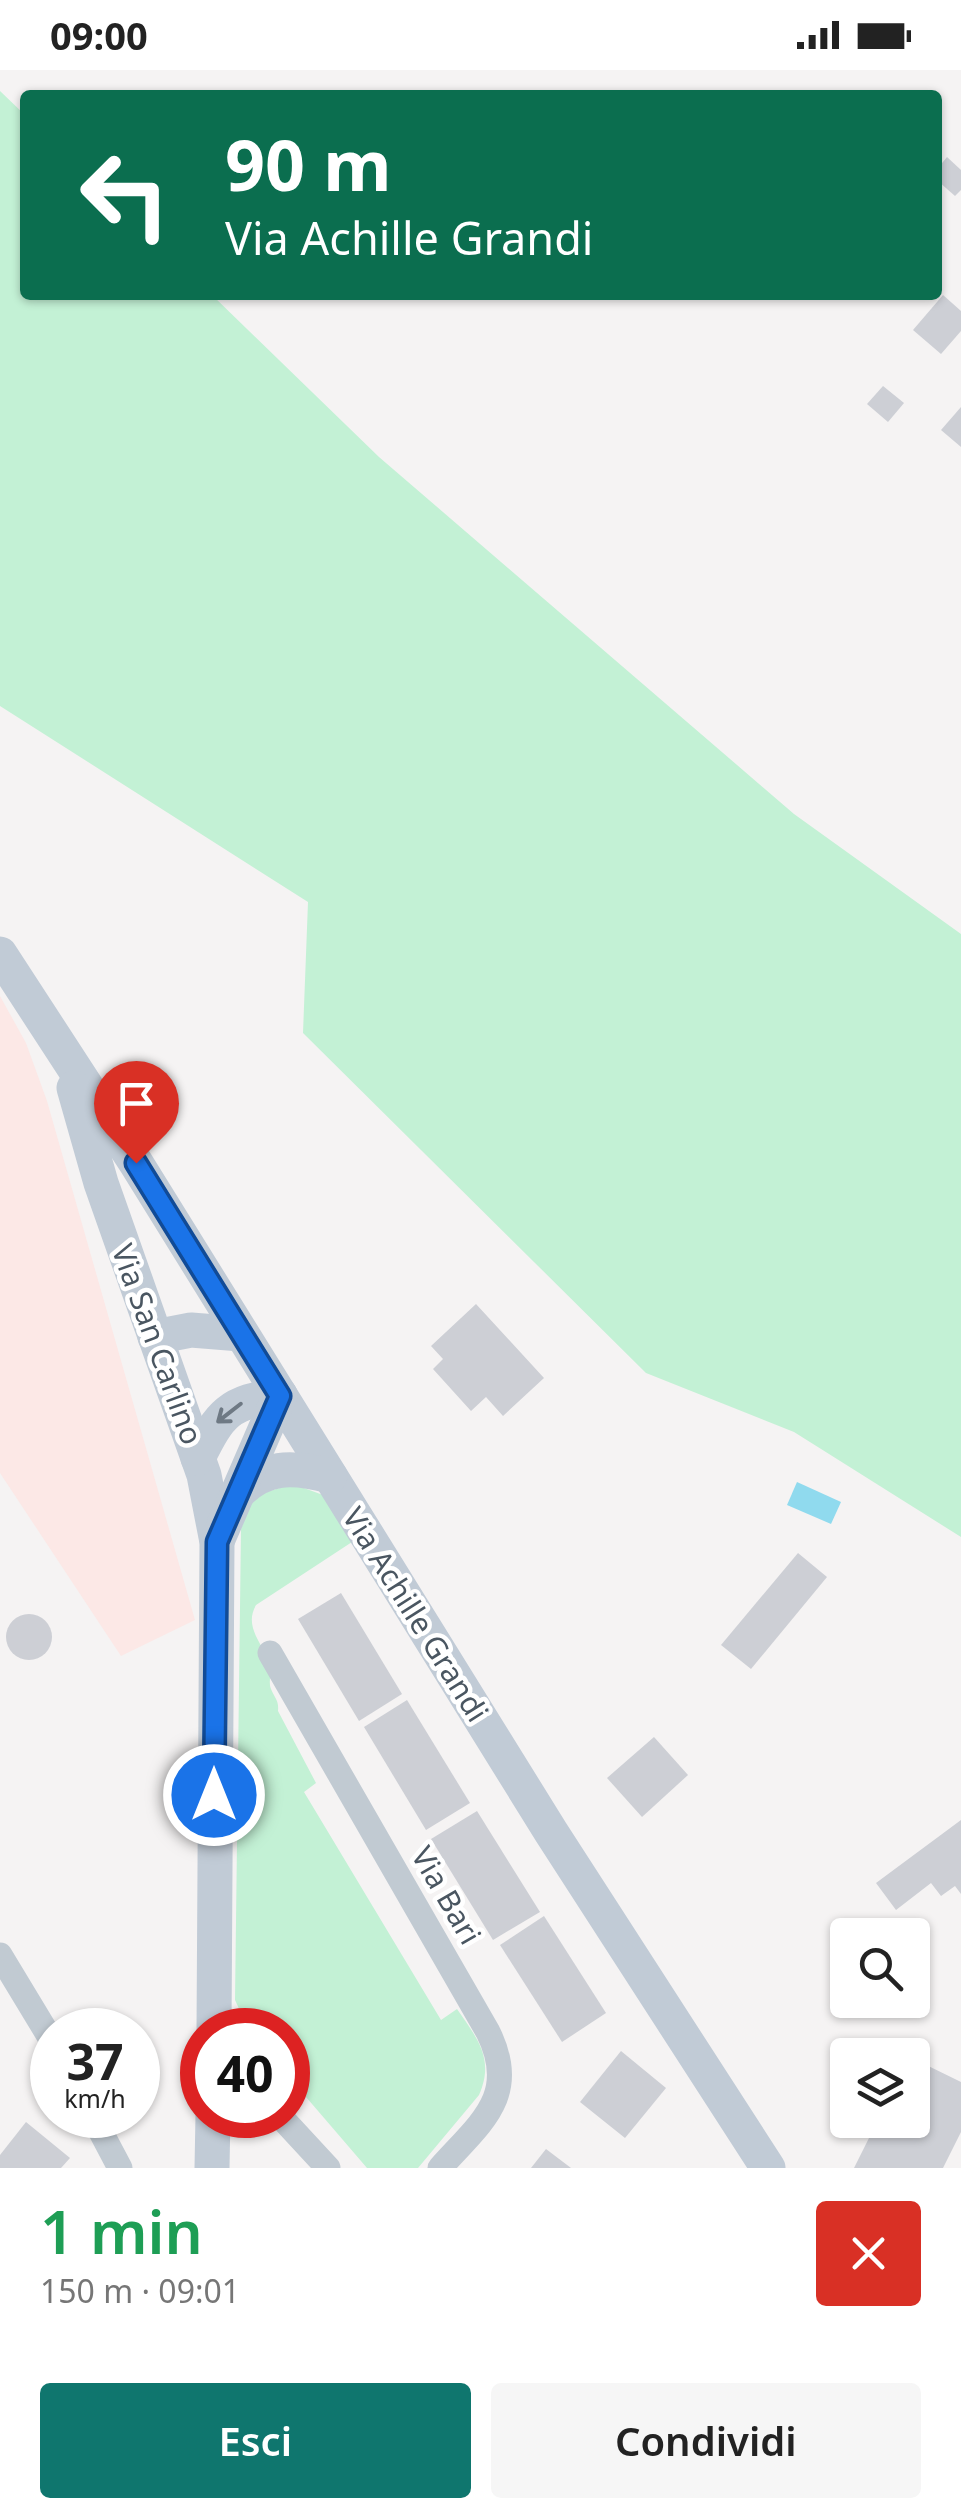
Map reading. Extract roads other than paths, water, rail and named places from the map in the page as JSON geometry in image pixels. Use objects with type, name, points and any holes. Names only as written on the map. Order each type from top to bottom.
[{"type":"street","points":[[0,954],[65,1058]]},
{"type":"street","name":"Via Achille Grandi","points":[[65,1058],[136,1163],[551,1832],[768,2168]]},
{"type":"street","name":"Via San Carlino","points":[[65,1058],[101,1183],[210,1495],[217,1542],[214,2008]]},
{"type":"street","points":[[155,1337],[191,1330],[242,1334]]},
{"type":"street","name":"Via San Carlino","points":[[198,1458],[215,1423],[231,1408],[254,1399],[280,1396]]},
{"type":"street","name":"Via San Carlino","points":[[217,1542],[280,1396]]},
{"type":"street","points":[[234,1496],[257,1477],[275,1469],[330,1476]]},
{"type":"street","name":"Via Bari","points":[[270,1653],[498,2055],[500,2080],[496,2102],[440,2168]]},
{"type":"street","points":[[0,1956],[32,2008]]},
{"type":"street","points":[[104,2138],[120,2168]]},
{"type":"street","points":[[212,2168],[213,2138]]},
{"type":"street","points":[[301,2138],[328,2168]]},
{"type":"water","points":[[797,1482],[841,1502],[831,1524],[787,1505]]}]
